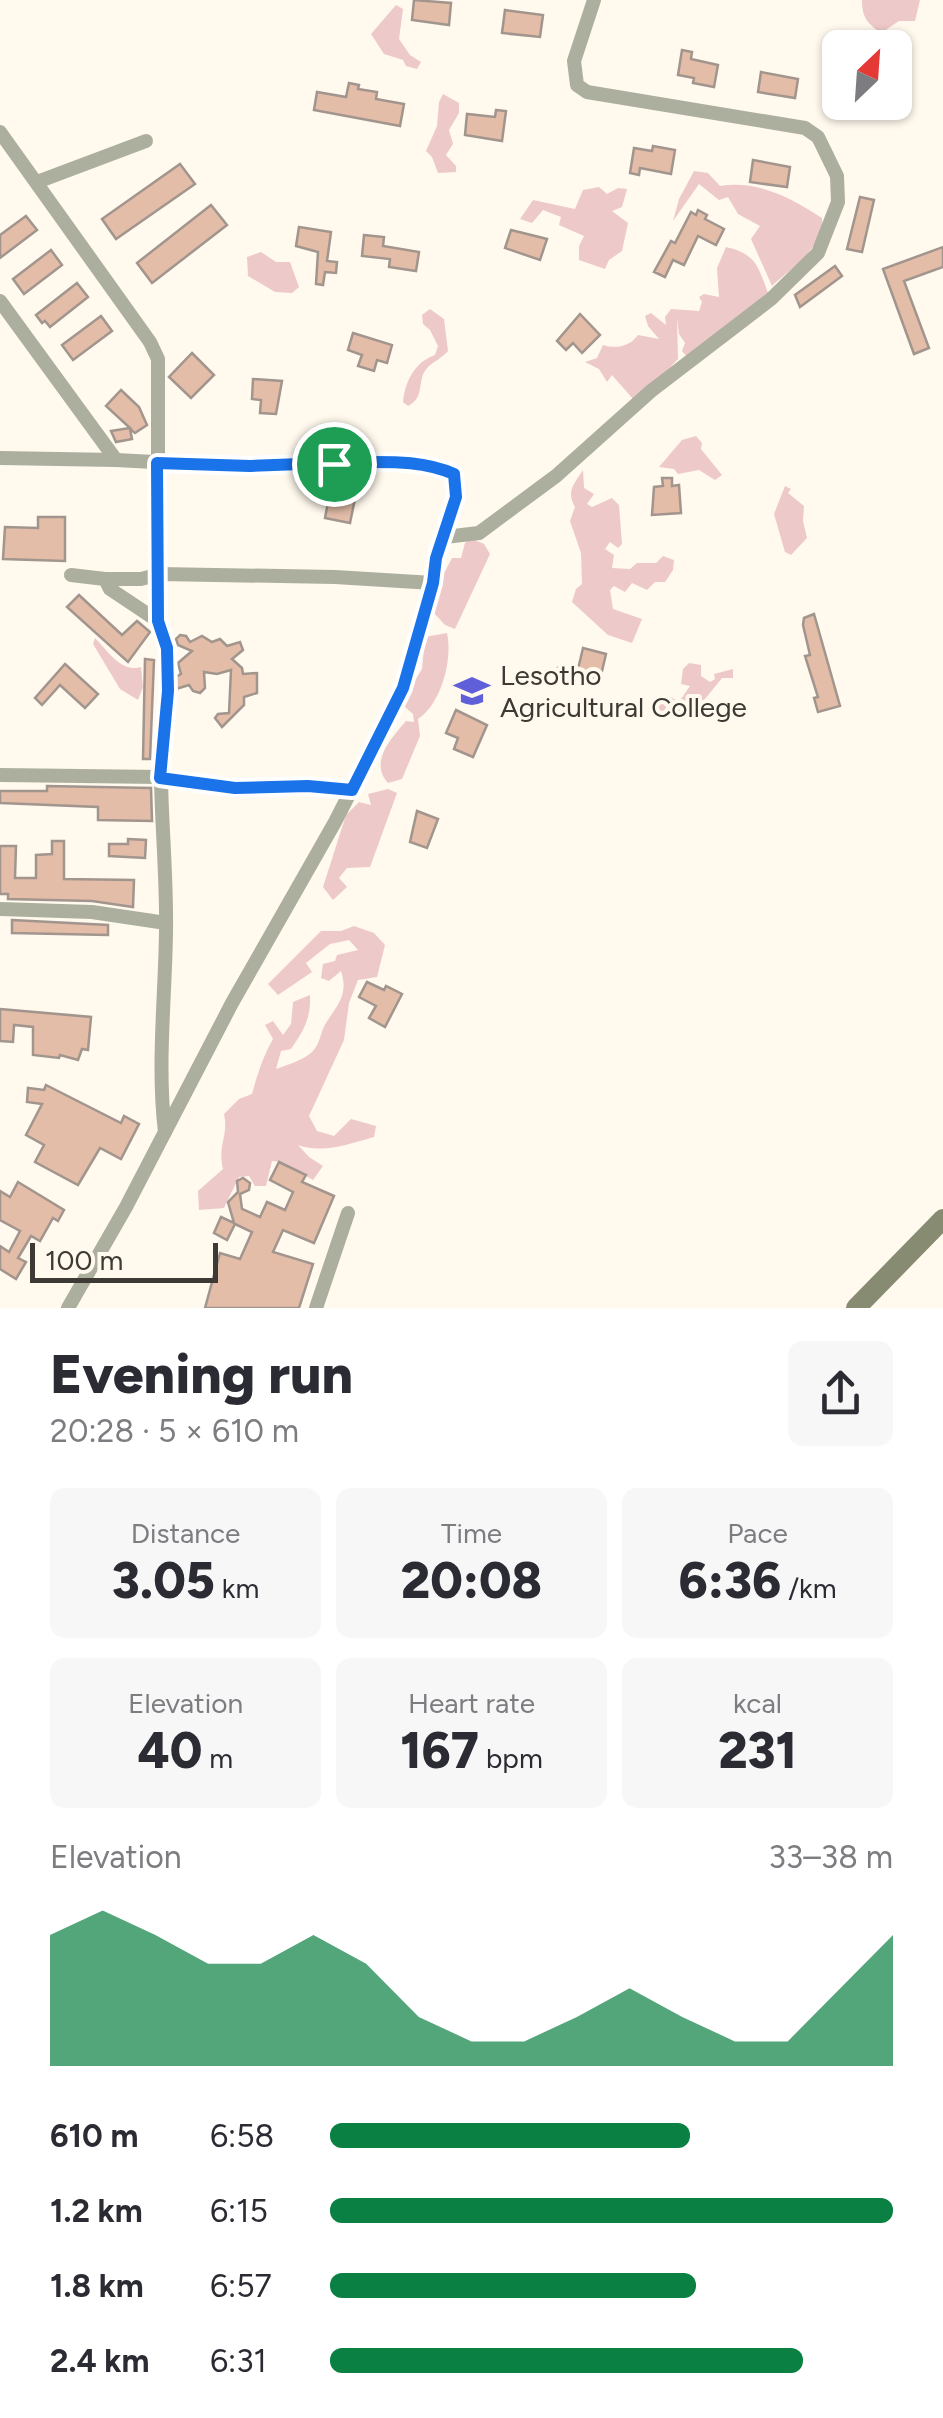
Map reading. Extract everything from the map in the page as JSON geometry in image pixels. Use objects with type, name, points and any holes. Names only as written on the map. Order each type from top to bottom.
[{"type":"main road","points":[[856,1308],[943,1219]]},
{"type":"street","points":[[445,537],[479,533],[556,476],[651,391],[771,300],[824,245],[838,202],[838,176],[818,137],[805,128],[586,92],[577,86],[574,61],[594,0]]},
{"type":"street","points":[[0,132],[150,342],[158,359],[158,621],[167,648],[168,691],[160,778],[166,833],[160,1088],[165,1132]]},
{"type":"street","points":[[37,182],[146,141]]},
{"type":"street","points":[[0,301],[116,460]]},
{"type":"street","points":[[0,458],[250,466],[421,464],[454,474],[456,497],[403,688],[352,790],[68,1308]]},
{"type":"street","points":[[71,574],[105,579],[160,574],[433,583]]},
{"type":"street","points":[[105,579],[110,589],[158,621]]},
{"type":"street","points":[[0,775],[160,778],[235,788],[308,786],[352,790]]},
{"type":"street","points":[[0,910],[77,910],[166,923]]},
{"type":"street","points":[[316,1308],[348,1213]]},
{"type":"shaded area","points":[[862,0],[920,0],[915,21],[899,21],[886,30],[872,26],[863,11]]},
{"type":"shaded area","points":[[396,5],[403,9],[399,39],[410,55],[421,62],[417,69],[384,54],[371,34]]},
{"type":"shaded area","points":[[443,94],[459,103],[459,113],[449,130],[453,144],[446,155],[456,166],[456,172],[438,173],[426,151],[437,126]]},
{"type":"shaded area","points":[[694,171],[708,173],[720,186],[748,186],[774,192],[822,218],[813,248],[772,286],[751,239],[760,226],[738,214],[728,197],[719,200],[699,184],[673,221]]},
{"type":"shaded area","points":[[599,187],[607,194],[618,188],[627,189],[622,207],[612,211],[628,223],[622,251],[609,260],[605,269],[579,260],[584,236],[559,225],[561,217],[543,210],[532,223],[520,219],[533,200],[575,209],[583,190]]},
{"type":"shaded area","points":[[726,247],[744,253],[754,262],[768,293],[687,357],[682,351],[685,343],[677,318],[678,359],[633,399],[612,375],[607,382],[599,369],[585,362],[597,358],[603,345],[622,346],[638,335],[659,339],[648,326],[645,316],[651,313],[666,325],[665,317],[671,309],[699,311],[699,297],[719,297],[717,268]]},
{"type":"shaded area","points":[[261,252],[276,262],[290,262],[299,287],[292,293],[275,292],[248,276],[247,257]]},
{"type":"shaded area","points":[[430,309],[444,319],[448,351],[427,368],[417,398],[408,406],[403,402],[409,380],[422,362],[435,355],[438,346],[423,324],[422,315]]},
{"type":"shaded area","points":[[696,436],[702,443],[701,449],[722,475],[715,480],[699,470],[678,474],[674,469],[659,467],[682,440]]},
{"type":"shaded area","points":[[583,470],[584,488],[594,494],[587,504],[592,507],[612,498],[619,505],[622,544],[618,548],[610,542],[605,549],[614,555],[612,568],[630,569],[637,563],[656,563],[663,556],[674,560],[665,582],[655,582],[647,590],[632,583],[625,592],[614,586],[610,590],[613,609],[642,619],[632,643],[608,635],[572,602],[582,584],[581,553],[570,521],[575,507],[571,492]]},
{"type":"shaded area","points":[[785,486],[804,506],[807,538],[791,555],[785,552],[774,514]]},
{"type":"shaded area","points":[[470,538],[484,544],[490,554],[455,629],[445,625],[422,600],[438,585],[452,558],[461,558]]},
{"type":"shaded area","points":[[447,633],[448,656],[439,692],[418,719],[420,736],[402,779],[388,783],[381,759],[406,721],[414,722],[413,714],[404,706],[406,695],[422,669],[425,637]]},
{"type":"shaded area","points":[[95,638],[121,664],[141,667],[143,687],[138,700],[120,689],[93,644]]},
{"type":"shaded area","points":[[689,663],[701,665],[701,676],[710,682],[715,679],[714,674],[733,669],[733,678],[722,678],[705,699],[677,720],[654,707],[671,697],[679,702],[690,686],[681,684],[683,669]]},
{"type":"shaded area","points":[[388,789],[397,793],[370,867],[347,868],[339,878],[347,887],[333,900],[323,887],[346,815],[359,802],[371,805],[368,794]]},
{"type":"shaded area","points":[[354,926],[374,933],[385,945],[377,977],[358,980],[349,1003],[344,1040],[309,1116],[317,1131],[334,1136],[351,1119],[376,1126],[374,1137],[327,1148],[298,1145],[323,1166],[313,1180],[282,1162],[272,1161],[266,1186],[255,1186],[249,1176],[239,1177],[224,1208],[199,1210],[198,1191],[223,1169],[224,1114],[239,1099],[252,1094],[273,1039],[265,1025],[273,1021],[283,1035],[291,1024],[293,1002],[310,995],[303,1030],[291,1049],[281,1051],[276,1069],[309,1055],[343,993],[341,971],[329,981],[321,978],[323,964],[335,961],[337,955],[358,950],[349,940],[330,944],[306,963],[312,972],[278,995],[268,984],[321,931]]},
{"type":"building","points":[[414,0],[451,3],[449,25],[412,20]]},
{"type":"building","points":[[505,10],[543,15],[540,37],[502,33]]},
{"type":"building","points":[[682,50],[692,52],[691,59],[718,65],[714,87],[678,75]]},
{"type":"building","points":[[761,72],[798,79],[795,98],[758,92]]},
{"type":"building","points":[[349,83],[377,92],[376,99],[404,104],[400,126],[314,110],[317,92],[346,97]]},
{"type":"building","points":[[496,110],[506,111],[502,141],[465,135],[467,114],[495,117]]},
{"type":"building","points":[[653,146],[675,150],[671,174],[640,168],[639,175],[630,173],[634,148],[652,151]]},
{"type":"building","points":[[753,160],[790,167],[787,187],[750,182]]},
{"type":"building","points":[[180,164],[195,184],[116,239],[102,219]]},
{"type":"building","points":[[860,197],[874,200],[862,252],[847,249]]},
{"type":"building","points":[[211,205],[227,225],[152,283],[137,263]]},
{"type":"building","points":[[698,210],[707,215],[705,219],[724,229],[716,245],[698,236],[684,265],[673,260],[665,277],[654,272],[691,212],[696,215]]},
{"type":"building","points":[[26,216],[37,230],[0,258],[0,235]]},
{"type":"building","points":[[299,227],[331,232],[327,261],[337,262],[336,273],[325,272],[323,285],[316,284],[318,252],[296,246]]},
{"type":"building","points":[[511,230],[547,239],[540,260],[505,248]]},
{"type":"building","points":[[364,235],[384,237],[383,246],[419,252],[416,271],[389,267],[390,259],[362,256]]},
{"type":"building","points":[[943,247],[943,267],[904,281],[929,348],[914,354],[883,269]]},
{"type":"building","points":[[51,250],[62,265],[24,294],[13,279]]},
{"type":"building","points":[[835,266],[842,276],[800,307],[795,295]]},
{"type":"building","points":[[77,283],[88,297],[50,327],[45,321],[42,323],[36,315]]},
{"type":"building","points":[[580,314],[600,335],[582,353],[573,343],[566,350],[557,341]]},
{"type":"building","points":[[101,316],[112,331],[73,360],[62,345]]},
{"type":"building","points":[[353,333],[392,345],[387,363],[377,360],[374,371],[358,366],[362,355],[348,350]]},
{"type":"building","points":[[192,353],[214,375],[191,398],[169,377]]},
{"type":"building","points":[[253,379],[282,381],[276,414],[260,413],[261,400],[252,399]]},
{"type":"building","points":[[121,390],[139,407],[147,425],[135,433],[130,429],[132,439],[116,442],[111,431],[130,428],[106,406]]},
{"type":"building","points":[[333,476],[359,479],[350,523],[325,518]]},
{"type":"building","points":[[662,478],[672,478],[672,486],[679,485],[681,513],[652,515],[654,487],[663,486]]},
{"type":"building","points":[[38,517],[65,517],[65,561],[3,559],[5,527],[38,528]]},
{"type":"building","points":[[79,595],[122,635],[137,621],[150,632],[128,662],[67,607]]},
{"type":"building","points":[[814,614],[840,706],[818,712],[814,698],[818,697],[805,656],[810,655],[803,625],[804,618]]},
{"type":"building","points":[[180,635],[190,642],[202,636],[212,642],[220,639],[227,646],[240,642],[243,650],[232,659],[243,674],[257,673],[257,693],[244,697],[244,705],[222,727],[215,718],[229,713],[231,670],[204,672],[205,688],[200,693],[189,685],[176,689],[176,677],[181,674],[178,663],[192,651],[178,645],[176,639]]},
{"type":"building","points":[[583,648],[606,654],[599,684],[557,668],[579,665]]},
{"type":"building","points":[[145,659],[154,660],[150,759],[143,759]]},
{"type":"building","points":[[65,664],[98,694],[85,708],[60,685],[42,705],[35,698]]},
{"type":"building","points":[[456,710],[487,725],[473,757],[454,749],[458,738],[446,733]]},
{"type":"building","points":[[47,786],[151,788],[152,821],[98,820],[98,807],[0,803],[0,791],[47,791]]},
{"type":"building","points":[[417,811],[438,819],[427,848],[410,842]]},
{"type":"building","points":[[128,839],[146,840],[145,858],[109,856],[109,844],[128,844]]},
{"type":"building","points":[[52,841],[64,841],[64,879],[134,880],[133,907],[92,901],[8,899],[8,894],[0,894],[0,846],[16,846],[15,878],[36,878],[36,855],[52,854]]},
{"type":"building","points":[[12,920],[108,925],[108,935],[12,933]]},
{"type":"building","points":[[367,982],[402,994],[385,1027],[369,1018],[376,1006],[359,997]]},
{"type":"building","points":[[0,1009],[91,1017],[88,1050],[82,1049],[78,1060],[33,1055],[33,1027],[14,1025],[13,1042],[0,1041]]},
{"type":"building","points":[[46,1085],[121,1123],[124,1116],[139,1124],[121,1159],[100,1148],[78,1185],[35,1162],[44,1145],[26,1135],[42,1104],[27,1102],[28,1088],[44,1090]]},
{"type":"building","points":[[279,1162],[306,1175],[302,1182],[334,1196],[314,1243],[283,1230],[273,1252],[313,1264],[299,1308],[205,1308],[220,1253],[240,1259],[252,1232],[235,1224],[227,1240],[214,1233],[221,1217],[234,1223],[228,1202],[238,1192],[237,1181],[243,1178],[250,1183],[249,1190],[240,1194],[242,1209],[260,1217],[267,1202],[285,1210],[293,1192],[270,1180]]},
{"type":"building","points":[[18,1182],[64,1210],[58,1221],[53,1218],[40,1241],[31,1236],[18,1258],[26,1262],[16,1279],[0,1269],[0,1246],[9,1252],[20,1231],[0,1220],[0,1191],[10,1197]]},
{"type":"place","name":"Lesotho Agricultural College","points":[[472,691]]},
{"type":"route","points":[[157,463],[334,464],[421,464],[442,469],[454,474],[456,497],[403,688],[352,790],[308,786],[235,788],[160,778],[168,691],[167,648],[158,621],[157,463]]}]
